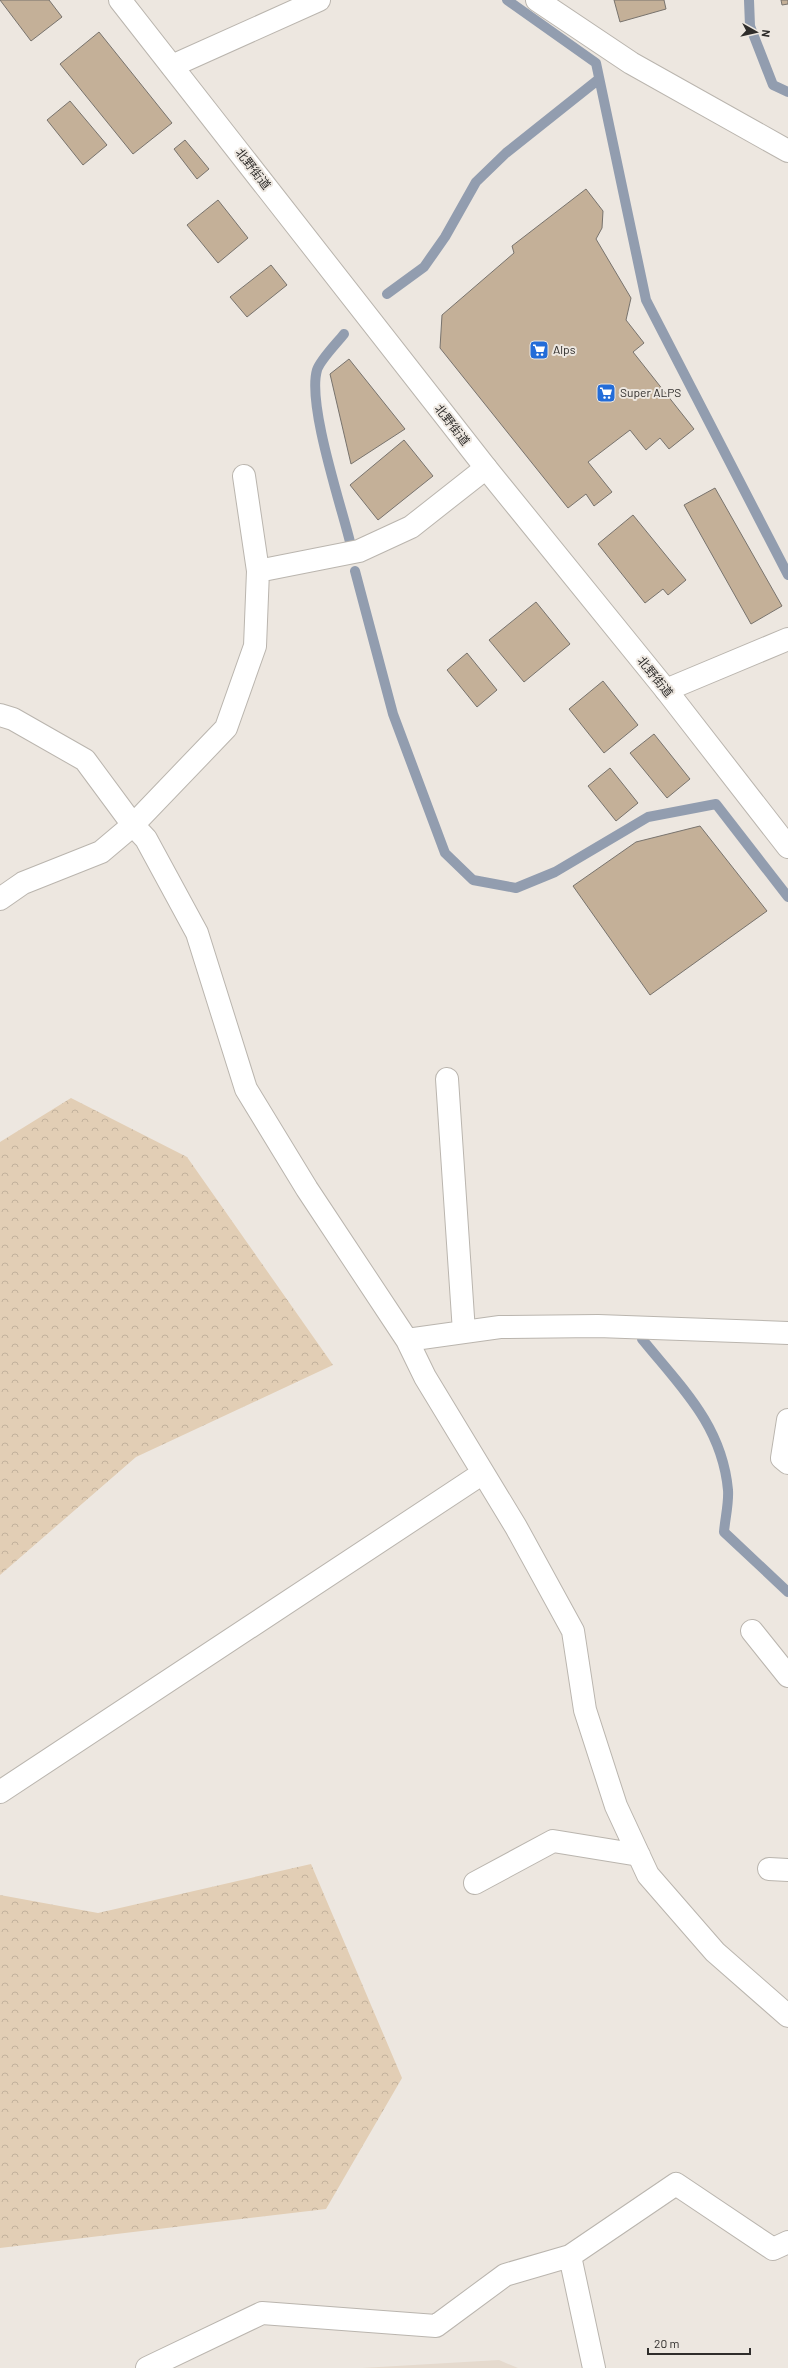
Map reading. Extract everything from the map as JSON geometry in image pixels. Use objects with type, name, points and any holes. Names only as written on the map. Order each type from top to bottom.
[{"type":"street","name":"北野街道","points":[[120,0],[486,468],[666,690],[788,847]]},
{"type":"street","points":[[172,66],[319,0]]},
{"type":"street","points":[[537,0],[631,63],[788,151]]},
{"type":"street","points":[[258,571],[365,548],[410,528],[486,468]]},
{"type":"street","points":[[0,899],[23,883],[101,852],[133,825],[226,728],[255,646],[258,571],[244,476]]},
{"type":"street","points":[[666,690],[788,639]]},
{"type":"street","points":[[0,715],[13,719],[85,760],[133,825],[146,839],[197,933],[246,1089],[307,1189],[407,1340],[426,1377],[516,1527],[573,1631],[585,1710],[616,1806],[648,1875],[715,1952],[788,2016]]},
{"type":"street","points":[[447,1080],[464,1332]]},
{"type":"street","points":[[407,1340],[500,1327],[598,1326],[788,1333]]},
{"type":"street","points":[[788,1420],[782,1458],[788,1464]]},
{"type":"street","points":[[0,1792],[483,1474]]},
{"type":"street","points":[[752,1631],[788,1676]]},
{"type":"street","points":[[476,1883],[553,1841],[639,1855]]},
{"type":"street","points":[[147,2368],[262,2313],[436,2326],[506,2275],[570,2256],[676,2184],[773,2249],[788,2242]]},
{"type":"street","points":[[570,2256],[594,2368]]},
{"type":"shaded area","points":[[499,2360],[518,2368],[362,2368]]},
{"type":"green space","points":[[71,1098],[187,1157],[333,1365],[136,1457],[0,1575],[0,1142]]},
{"type":"green space","points":[[311,1864],[402,2078],[326,2209],[0,2248],[0,1895],[98,1913]]},
{"type":"building","points":[[0,0],[49,0],[62,17],[31,41]]},
{"type":"building","points":[[614,0],[664,0],[666,9],[620,22]]},
{"type":"building","points":[[781,0],[788,0],[788,4],[782,5]]},
{"type":"building","points":[[99,32],[172,123],[133,154],[60,64]]},
{"type":"building","points":[[70,101],[107,145],[83,165],[47,120]]},
{"type":"building","points":[[185,140],[209,169],[197,179],[174,149]]},
{"type":"building","name":"Alps","points":[[586,189],[603,211],[602,228],[596,239],[631,298],[626,320],[644,343],[633,352],[694,429],[669,449],[660,438],[646,450],[630,430],[588,462],[612,492],[594,506],[586,494],[568,508],[440,348],[442,315],[514,253],[512,246]]},
{"type":"building","points":[[218,200],[248,238],[218,263],[187,225]]},
{"type":"building","points":[[271,265],[287,285],[247,317],[230,297]]},
{"type":"building","points":[[349,359],[405,429],[351,464],[330,374]]},
{"type":"building","points":[[404,440],[433,476],[378,520],[350,485]]},
{"type":"building","points":[[715,488],[782,606],[751,624],[684,505]]},
{"type":"building","points":[[633,515],[686,580],[668,595],[663,589],[645,603],[598,544]]},
{"type":"building","points":[[536,602],[570,644],[524,682],[489,640]]},
{"type":"building","points":[[467,653],[497,690],[477,707],[447,670]]},
{"type":"building","points":[[603,681],[638,725],[604,753],[569,709]]},
{"type":"building","points":[[654,734],[690,779],[667,798],[630,753]]},
{"type":"building","points":[[610,768],[638,803],[616,821],[588,786]]},
{"type":"building","points":[[700,826],[767,911],[650,995],[573,886],[636,842]]},
{"type":"waterway","points":[[507,0],[596,63],[646,300],[788,575]]},
{"type":"waterway","points":[[749,0],[750,26],[773,85],[788,92]]},
{"type":"waterway","points":[[387,294],[424,267],[445,237],[476,182],[506,153],[599,79]]},
{"type":"waterway","points":[[344,334],[319,366],[315,386],[326,455],[350,542]]},
{"type":"waterway","points":[[355,571],[393,714],[445,853],[473,880],[516,888],[555,872],[648,817],[716,804],[788,897]]},
{"type":"waterway","points":[[642,1339],[685,1391],[708,1426],[718,1446],[728,1490],[724,1532],[788,1592]]},
{"type":"place","name":"Alps","points":[[539,350]]},
{"type":"place","name":"Super ALPS","points":[[606,393]]}]
